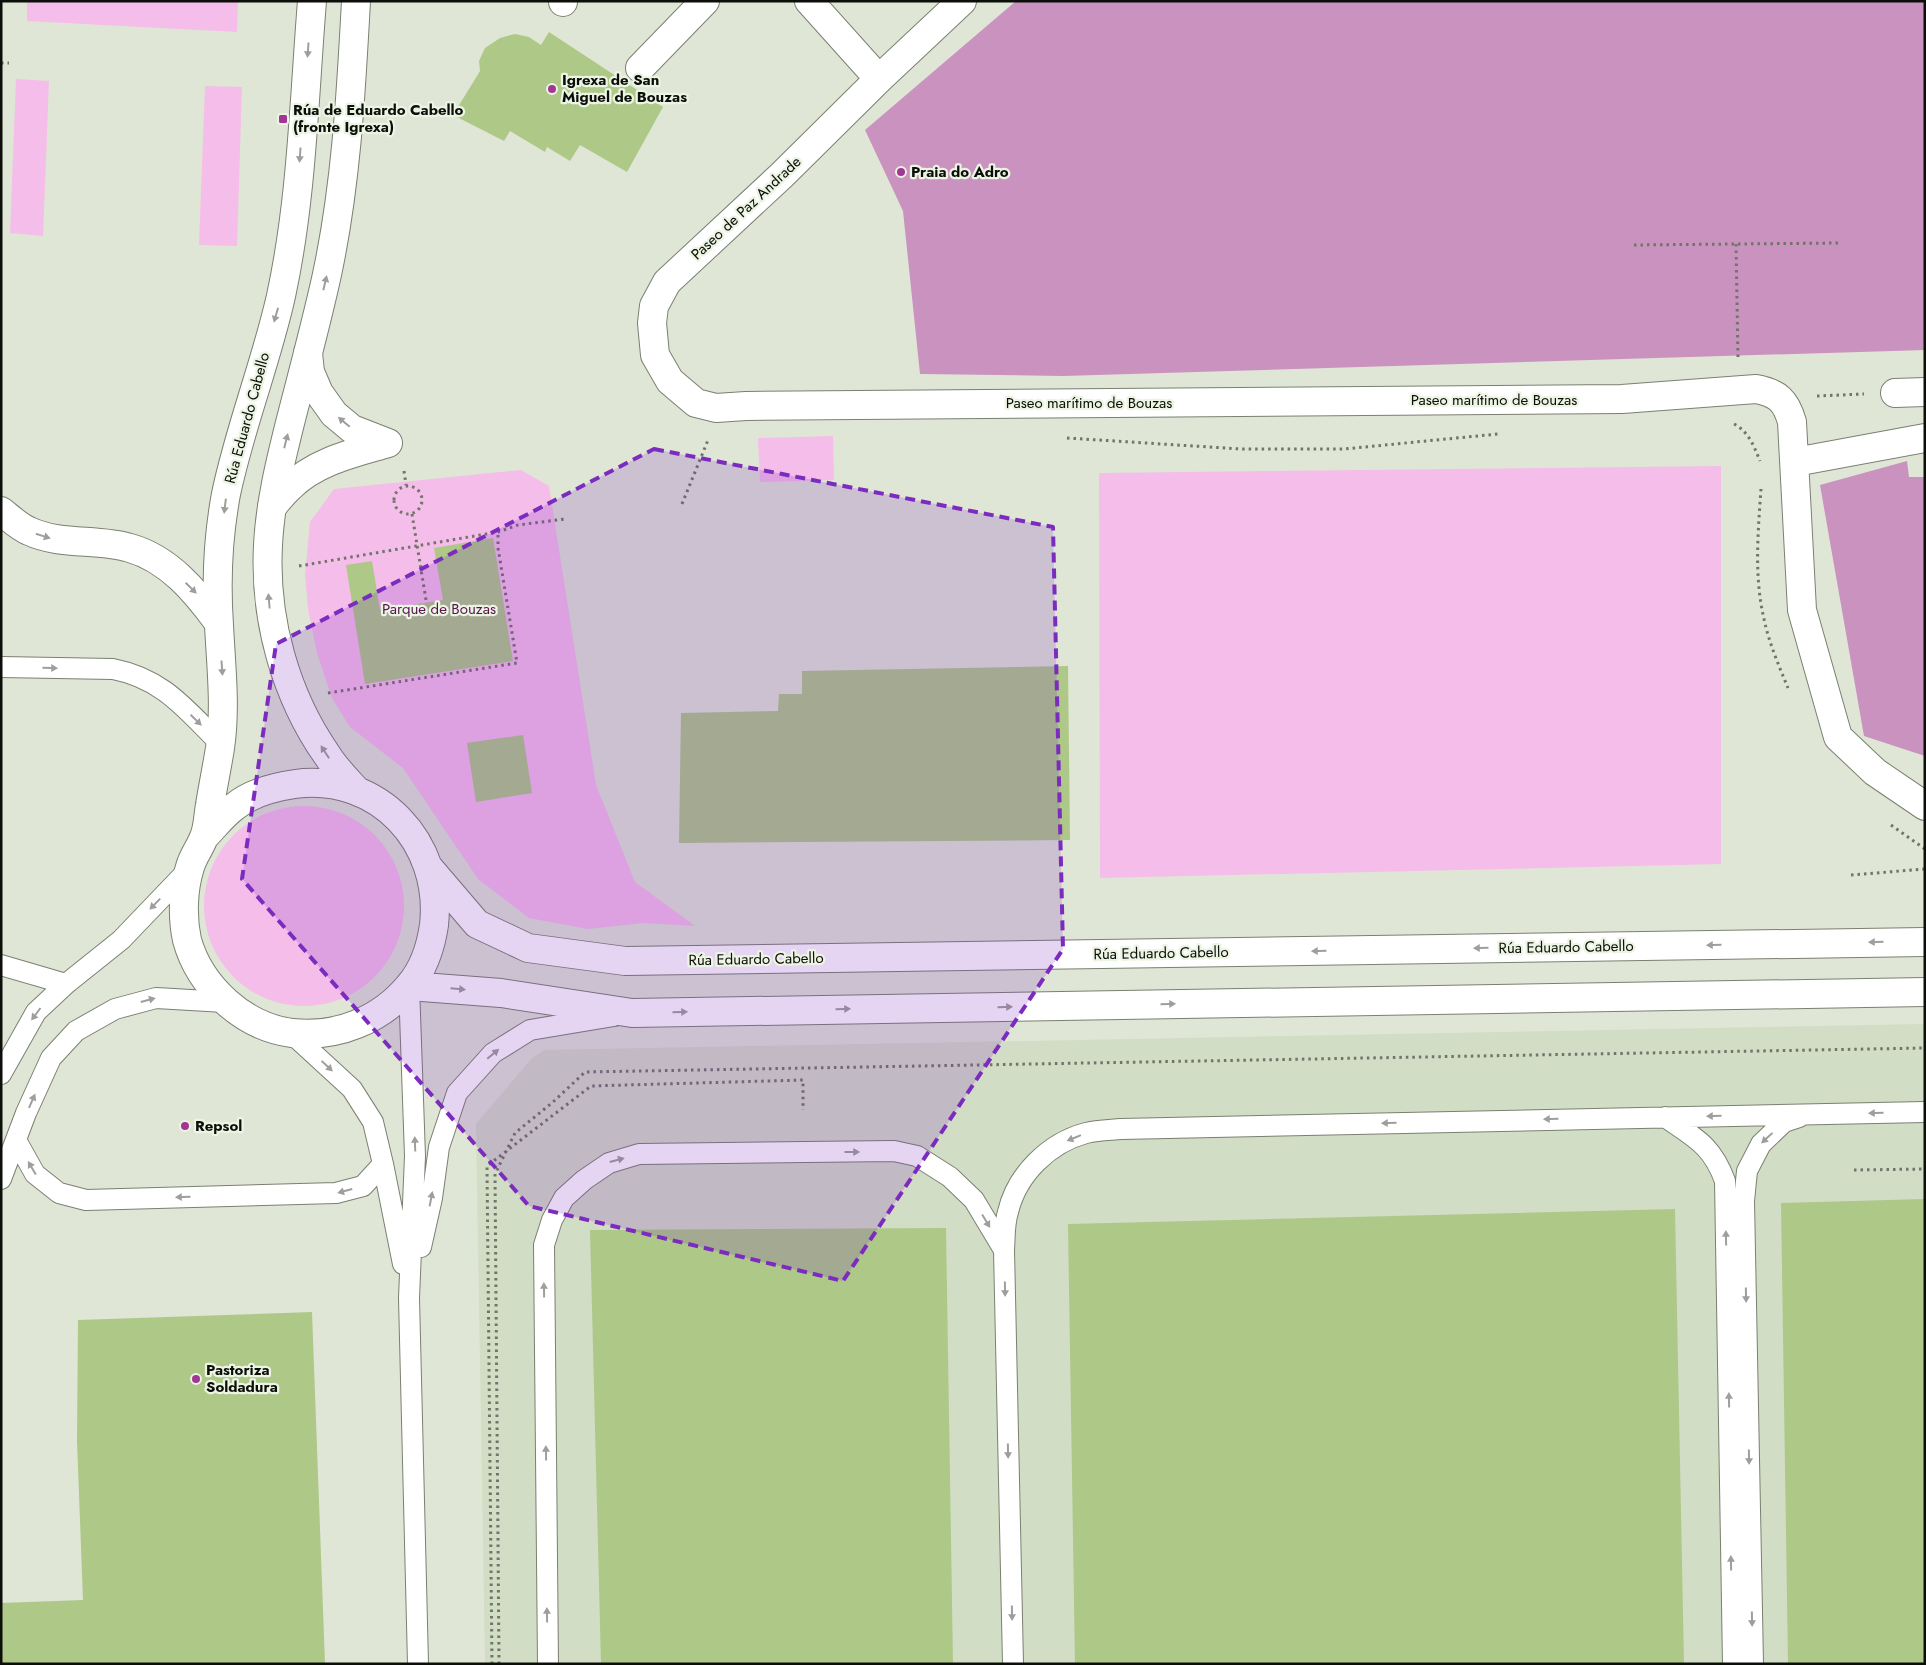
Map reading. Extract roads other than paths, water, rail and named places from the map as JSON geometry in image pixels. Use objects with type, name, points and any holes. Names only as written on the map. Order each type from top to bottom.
[{"type":"main road","name":"Rúa Eduardo Cabello","points":[[205,836],[221,744],[223,681],[218,622],[218,561],[226,494],[280,299],[292,238],[312,1]]},
{"type":"main road","points":[[356,1],[339,209],[326,280],[279,468],[272,507],[267,576],[271,616],[280,656],[306,720],[327,756],[356,790],[388,809],[413,835],[429,868],[436,904],[432,940],[417,974],[410,986],[387,1008],[359,1024],[328,1033],[291,1033],[256,1022],[225,1002],[202,974],[188,941],[183,905],[189,869],[205,836],[234,806],[272,787],[314,782],[356,790]]},
{"type":"main road","points":[[640,68],[706,1]]},
{"type":"main road","points":[[809,1],[879,79]]},
{"type":"main road","name":"Paseo de Paz Andrade","points":[[746,406],[716,408],[696,403],[670,381],[655,355],[652,323],[654,306],[667,282],[782,175],[879,79],[962,1]]},
{"type":"main road","points":[[272,507],[290,486],[309,472],[338,458],[388,443],[352,429],[334,414],[319,393],[310,372],[308,352]]},
{"type":"main road","name":"Paseo marítimo de Bouzas","points":[[746,406],[1622,399],[1756,389],[1768,391],[1779,397],[1788,409],[1792,422],[1795,462]]},
{"type":"main road","points":[[1895,393],[1925,392]]},
{"type":"main road","points":[[1925,438],[1795,462],[1802,610],[1838,737],[1875,772],[1925,806]]},
{"type":"main road","points":[[1,512],[28,531],[58,540],[130,548],[159,560],[194,590],[218,622]]},
{"type":"main road","name":"Rúa Eduardo Cabello","points":[[429,868],[477,924],[528,948],[625,961],[1925,942]]},
{"type":"main road","points":[[410,986],[501,993],[632,1013],[1925,992]]},
{"type":"lane","points":[[1,667],[113,669],[130,673],[169,693],[221,744]]},
{"type":"lane","points":[[1,1074],[36,1012],[66,984],[121,940],[189,869]]},
{"type":"lane","points":[[1,965],[66,984]]},
{"type":"lane","points":[[410,986],[415,1156],[409,1298],[418,1664]]},
{"type":"lane","points":[[1,1179],[51,1058],[76,1031],[115,1009],[156,998],[225,1002]]},
{"type":"lane","points":[[409,1298],[432,1198],[439,1147],[457,1092],[493,1053],[530,1030],[632,1013]]},
{"type":"lane","points":[[291,1033],[352,1089],[373,1122],[384,1164],[409,1298]]},
{"type":"lane","points":[[1013,1664],[1004,1250],[1007,1213],[1021,1180],[1039,1159],[1060,1144],[1087,1132],[1121,1129],[1925,1112]]},
{"type":"lane","points":[[1753,1664],[1744,1201],[1747,1171],[1761,1144],[1784,1122],[1808,1114]]},
{"type":"lane","points":[[1665,1117],[1704,1144],[1719,1164],[1725,1181],[1733,1664]]},
{"type":"lane","points":[[16,1140],[35,1174],[59,1193],[86,1200],[336,1193],[363,1186],[384,1164]]},
{"type":"lane","points":[[548,1664],[544,1246],[552,1220],[564,1198],[584,1180],[609,1162],[639,1154],[894,1152],[917,1156],[950,1177],[974,1200],[1004,1250]]},
{"type":"place","name":"Igrexa de San Miguel de Bouzas","points":[[552,89]]},
{"type":"place","name":"Rúa de Eduardo Cabello (fronte Igrexa)","points":[[283,119]]},
{"type":"place","name":"Praia do Adro","points":[[901,172]]},
{"type":"place","name":"Repsol","points":[[185,1126]]},
{"type":"place","name":"Pastoriza Soldadura","points":[[196,1379]]},
{"type":"park label","name":"Parque de Bouzas","points":[[439,609]]}]
